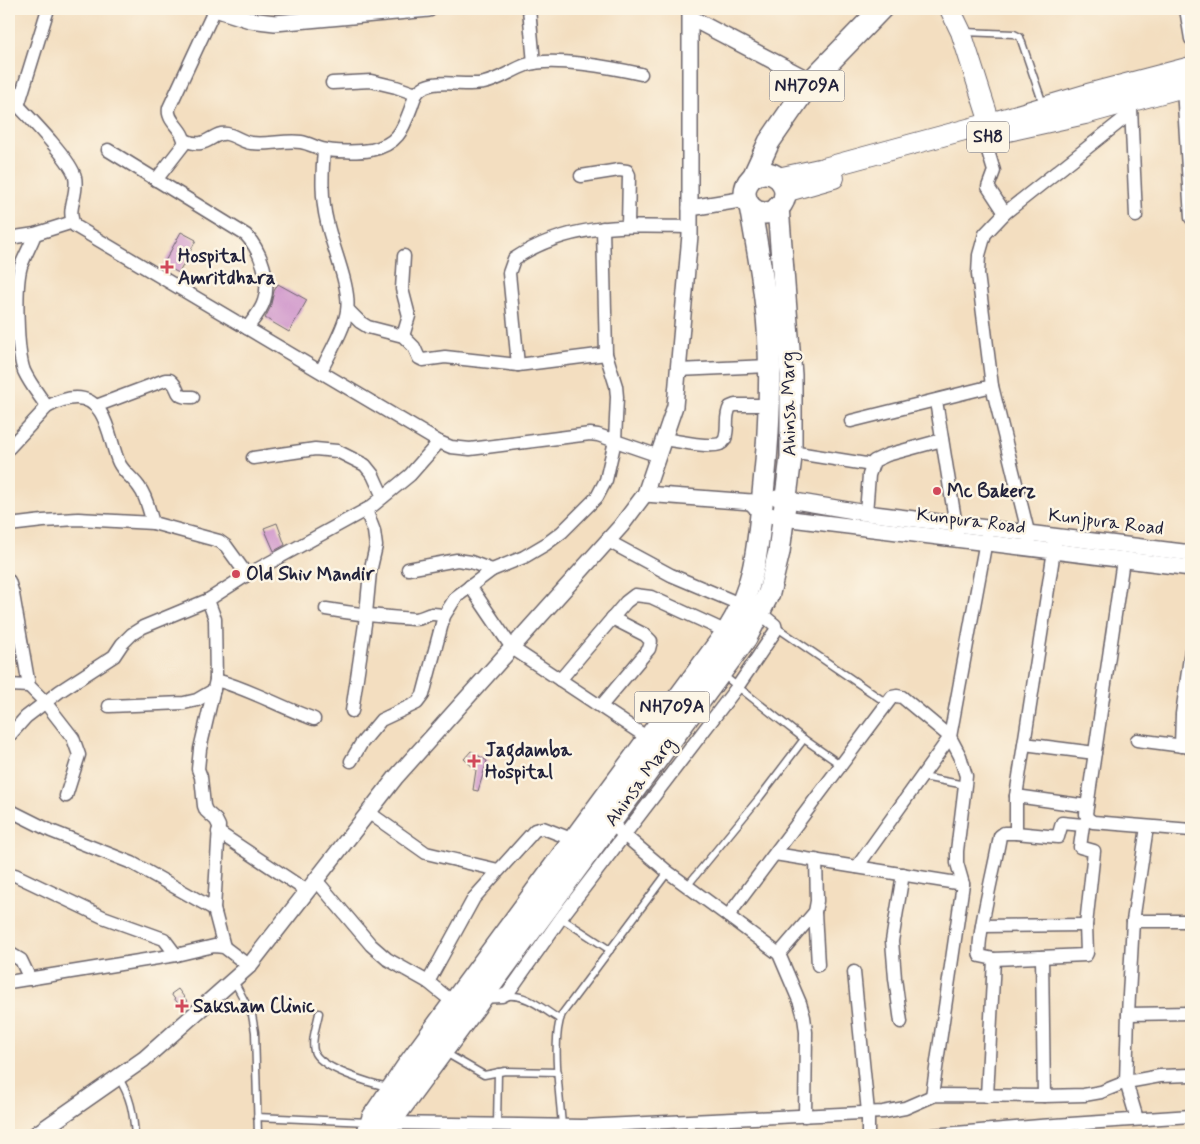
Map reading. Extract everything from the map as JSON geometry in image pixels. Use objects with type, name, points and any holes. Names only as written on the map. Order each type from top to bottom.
[{"type":"highway","name":"NH709A","points":[[748,202],[745,191],[748,184],[772,185],[770,142],[815,84],[881,9]]},
{"type":"highway","name":"NH709A","points":[[815,84],[891,9]]},
{"type":"highway","points":[[748,202],[757,210],[764,212],[772,211],[772,185]]},
{"type":"highway","name":"Ahinsa Marg","points":[[376,1131],[443,1051],[492,997],[618,829],[713,667],[727,632],[769,593],[779,552],[791,452],[791,375],[772,185]]},
{"type":"highway","name":"Ahinsa Marg","points":[[713,667],[746,638],[751,608],[752,577],[758,545],[758,503],[768,442],[769,348],[760,259],[748,202]]},
{"type":"highway","name":"Ahinsa Marg","points":[[376,1131],[392,1088],[574,840],[665,749]]},
{"type":"main road","points":[[950,9],[961,32],[987,131]]},
{"type":"main road","name":"SH8","points":[[987,131],[1044,107],[1088,94],[1131,99],[1191,67]]},
{"type":"main road","name":"SH8","points":[[772,185],[824,168],[1187,86]]},
{"type":"street","points":[[18,106],[48,9]]},
{"type":"street","points":[[429,9],[324,14],[265,23],[215,9],[169,108],[169,116],[185,140],[193,145],[227,134],[251,143],[297,142],[324,150],[371,150],[394,140],[402,132],[416,94],[422,89],[437,84],[485,83],[540,61],[594,65],[641,74]]},
{"type":"street","points":[[529,9],[534,63]]},
{"type":"street","points":[[1186,9],[1191,39]]},
{"type":"street","points":[[35,1135],[144,1059],[249,966],[396,777],[608,541],[645,494],[675,406],[690,227],[691,13],[815,84]]},
{"type":"street","points":[[332,83],[370,81],[416,94]]},
{"type":"street","points":[[1187,86],[1191,218]]},
{"type":"street","points":[[9,96],[74,170],[76,187],[70,212],[72,222],[78,228],[440,442],[451,447],[470,449],[590,434],[658,456]]},
{"type":"street","points":[[1032,549],[992,386],[979,283],[979,254],[985,234],[1131,99]]},
{"type":"street","points":[[1131,99],[1136,216]]},
{"type":"street","points":[[987,131],[994,171],[988,187],[1006,213]]},
{"type":"street","points":[[156,180],[185,140]]},
{"type":"street","points":[[108,150],[246,235],[253,242],[262,265],[266,294],[260,309],[247,328]]},
{"type":"street","points":[[321,371],[348,310],[345,289],[326,222],[322,180],[324,150]]},
{"type":"street","points":[[581,176],[618,170],[627,171],[629,175],[628,226]]},
{"type":"street","points":[[690,208],[748,202]]},
{"type":"street","points":[[9,238],[35,234],[72,222]]},
{"type":"street","points":[[518,365],[509,273],[514,259],[559,236],[603,228],[628,226],[690,227]]},
{"type":"street","points":[[350,761],[381,720],[420,700],[444,616],[456,597],[492,570],[524,557],[546,544],[562,532],[598,498],[606,480],[615,441],[616,386],[606,354],[603,228]]},
{"type":"street","points":[[35,234],[21,266],[18,279],[17,306],[20,351],[27,377],[47,407]]},
{"type":"street","points":[[403,336],[408,316],[402,289],[404,256]]},
{"type":"street","points":[[348,310],[368,327],[403,336],[412,344],[422,360],[445,357],[518,365],[606,354]]},
{"type":"street","points":[[678,370],[769,366]]},
{"type":"street","points":[[96,406],[165,380],[174,382],[177,394],[180,396],[194,397]]},
{"type":"street","points":[[851,421],[992,386]]},
{"type":"street","points":[[9,448],[47,407],[61,400],[84,399],[96,406],[101,414],[120,464],[143,492],[153,523]]},
{"type":"street","points":[[936,401],[958,540]]},
{"type":"street","points":[[664,439],[710,445],[718,444],[725,440],[727,413],[730,407],[735,405],[769,406]]},
{"type":"street","points":[[866,513],[869,474],[877,458],[942,440]]},
{"type":"street","points":[[9,736],[26,717],[45,702],[114,656],[132,634],[143,627],[208,600],[247,575],[372,507],[410,475],[440,442]]},
{"type":"street","points":[[254,458],[315,449],[337,451],[365,465],[373,475],[384,497]]},
{"type":"street","points":[[791,452],[872,465]]},
{"type":"street","name":"Kunpura Road","points":[[645,494],[758,503],[958,540],[987,536],[1032,549],[1191,568]]},
{"type":"street","name":"Kunjpura Road","points":[[784,509],[866,513],[955,524],[987,536],[1029,533],[1191,553]]},
{"type":"street","points":[[352,711],[366,616],[370,572],[376,542],[366,510]]},
{"type":"street","points":[[9,525],[78,519],[153,523],[219,541],[226,546],[247,575]]},
{"type":"street","points":[[857,867],[950,737],[987,536]]},
{"type":"street","points":[[1016,833],[1016,796],[1056,536]]},
{"type":"street","points":[[470,586],[512,648],[665,749],[738,686],[775,633],[776,627],[751,608],[671,574],[608,541]]},
{"type":"street","points":[[408,569],[458,560],[471,562],[492,570]]},
{"type":"street","points":[[1123,560],[1085,822],[1080,847],[1094,851],[1086,925],[1087,953],[1086,955],[994,959],[980,956],[978,952],[982,926],[1000,836],[1004,833],[1058,838],[1062,823],[1085,822],[1191,830]]},
{"type":"street","points":[[9,581],[29,686],[45,702],[72,738],[79,755],[66,796]]},
{"type":"street","points":[[560,680],[626,602],[635,595],[651,597],[690,613],[727,632]]},
{"type":"street","points":[[208,600],[215,619],[215,685],[200,749],[198,769],[201,777],[204,806],[219,826],[214,909],[224,946],[249,966]]},
{"type":"street","points":[[326,609],[366,616],[417,619],[433,613],[444,616]]},
{"type":"street","points":[[601,706],[650,649],[651,641],[646,635],[612,618]]},
{"type":"street","points":[[1138,740],[1186,746],[1191,650]]},
{"type":"street","points":[[9,685],[29,686]]},
{"type":"street","points":[[109,706],[184,703],[197,700],[215,685],[238,686],[314,719]]},
{"type":"street","points":[[728,916],[892,697],[902,697],[950,737],[964,767],[966,776],[957,851],[957,863],[962,884],[932,1096]]},
{"type":"street","points":[[1024,744],[1095,752]]},
{"type":"street","points":[[1016,796],[1087,806]]},
{"type":"street","points":[[9,810],[51,830],[132,863],[214,909]]},
{"type":"street","points":[[368,812],[426,853],[498,870]]},
{"type":"street","points":[[1137,1119],[1126,1082],[1128,1014],[1134,921],[1147,827]]},
{"type":"street","points":[[428,982],[474,898],[528,837],[540,828],[574,840]]},
{"type":"street","points":[[218,832],[312,885],[387,959],[457,999],[492,997],[511,989],[561,918],[618,829],[668,872],[779,954],[804,1017],[806,1032],[805,1116]]},
{"type":"street","points":[[775,854],[962,884]]},
{"type":"street","points":[[816,860],[817,901],[815,912],[818,965]]},
{"type":"street","points":[[901,1022],[892,941],[903,874]]},
{"type":"street","points":[[15,876],[104,917],[164,939],[176,955]]},
{"type":"street","points":[[779,954],[815,912]]},
{"type":"street","points":[[1134,921],[1191,920]]},
{"type":"street","points":[[982,926],[1086,925]]},
{"type":"street","points":[[9,982],[176,955],[214,946],[224,946]]},
{"type":"street","points":[[9,953],[21,960],[30,979]]},
{"type":"street","points":[[1042,957],[1044,1096]]},
{"type":"street","points":[[987,1096],[994,959]]},
{"type":"street","points":[[854,972],[868,1112],[868,1135]]},
{"type":"street","points":[[1128,1014],[1191,1013]]},
{"type":"street","points":[[376,1131],[497,1125],[562,1126],[891,1112],[932,1096],[1084,1095],[1101,1092],[1126,1082],[1160,1076],[1191,1075]]},
{"type":"street","points":[[932,1135],[1191,1116]]},
{"type":"lane","points":[[961,32],[1014,34],[1020,36],[1044,107]]},
{"type":"lane","points":[[776,627],[888,704]]},
{"type":"lane","points":[[713,667],[804,739],[842,765]]},
{"type":"lane","points":[[687,886],[760,797],[804,739]]},
{"type":"lane","points":[[923,777],[966,785]]},
{"type":"lane","points":[[562,1126],[556,1038],[559,1019],[668,872]]},
{"type":"lane","points":[[561,918],[610,950]]},
{"type":"lane","points":[[234,980],[252,1015],[255,1032],[258,1135]]},
{"type":"lane","points":[[492,997],[518,995],[559,1019]]},
{"type":"lane","points":[[320,1013],[313,1046],[317,1057],[323,1062],[359,1080],[392,1088]]},
{"type":"lane","points":[[443,1051],[479,1074],[488,1075],[498,1072],[518,1071],[558,1072]]},
{"type":"lane","points":[[497,1125],[498,1072]]},
{"type":"lane","points":[[118,1077],[128,1092],[134,1135]]},
{"type":"lane","points":[[257,1117],[376,1131]]},
{"type":"building","points":[[181,232],[196,240],[179,273],[163,265]]},
{"type":"building","points":[[278,284],[307,300],[289,332],[265,318]]},
{"type":"building","points":[[277,523],[285,545],[274,551],[264,528]]},
{"type":"building","points":[[471,751],[487,761],[478,791],[473,790],[476,770],[464,759]]},
{"type":"building","points":[[178,989],[187,1001],[180,1006],[171,994]]},
{"type":"place","name":"Hospital Amritdhara","points":[[167,267]]},
{"type":"place","name":"Mc Bakerz","points":[[937,491]]},
{"type":"place","name":"Old Shiv Mandir","points":[[236,574]]},
{"type":"place","name":"Jagdamba Hospital","points":[[474,761]]},
{"type":"place","name":"Saksham Clinic","points":[[182,1006]]}]
